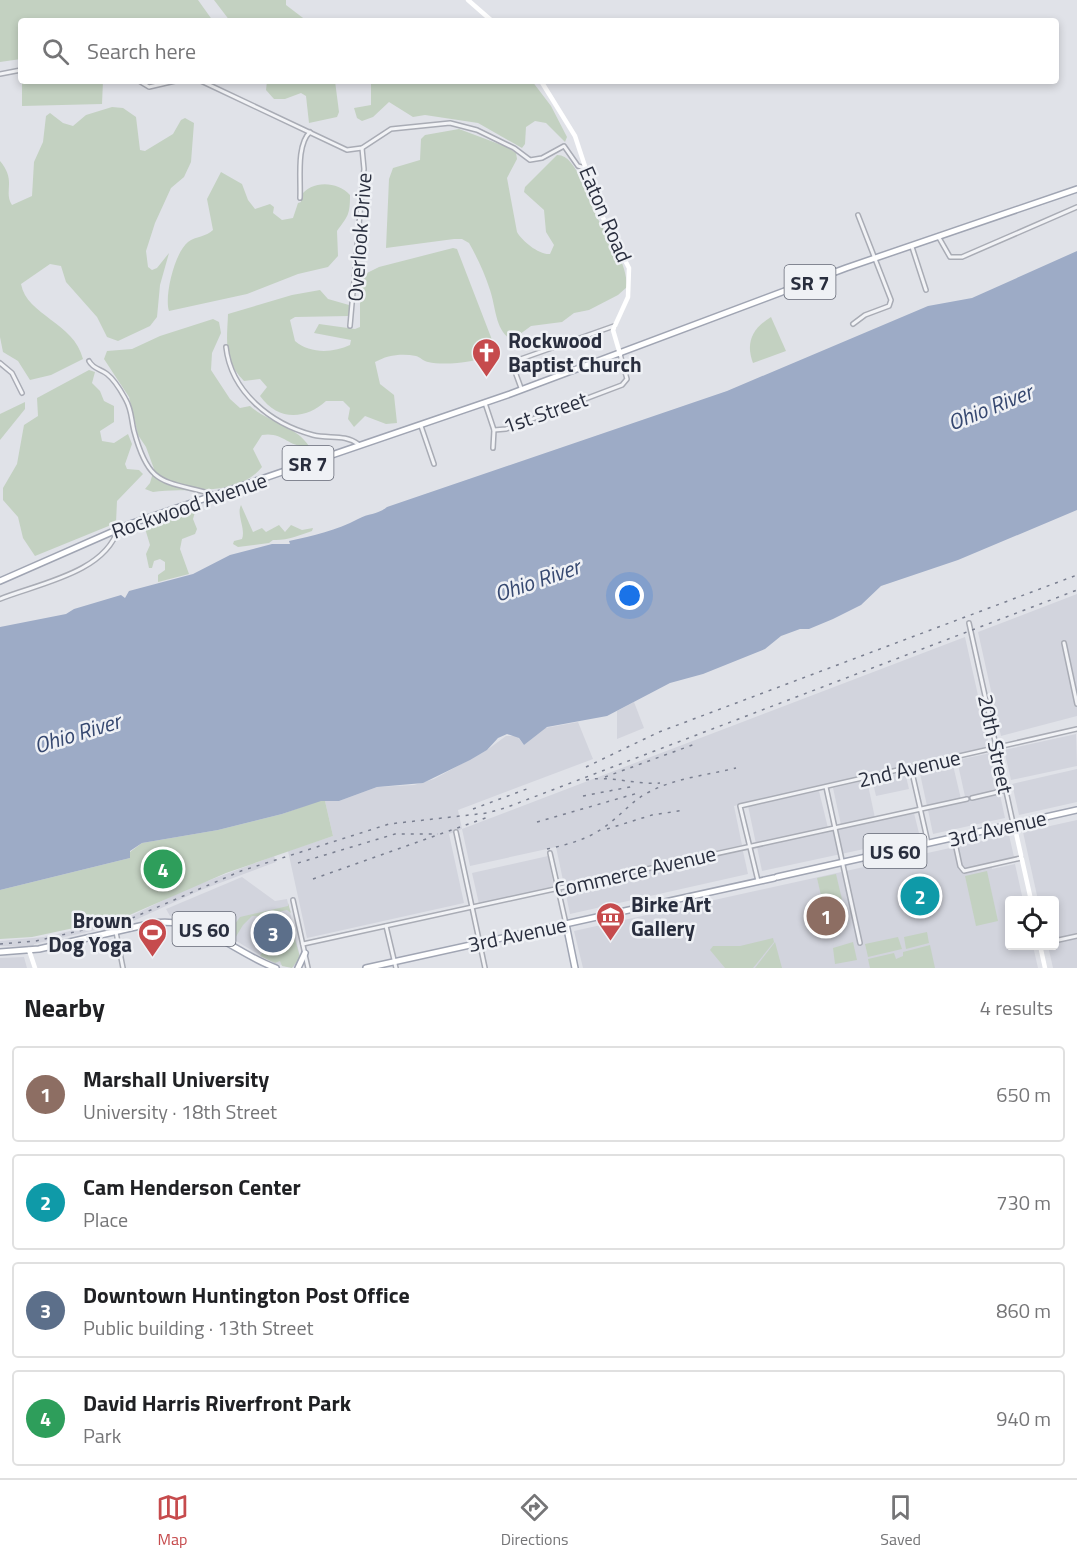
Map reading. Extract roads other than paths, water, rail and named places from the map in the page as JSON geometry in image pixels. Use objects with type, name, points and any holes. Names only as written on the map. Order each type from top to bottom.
[{"type":"main road","name":"SR 7","points":[[620,354],[911,245],[1077,189]]},
{"type":"main road","name":"Rockwood Avenue","points":[[0,581],[118,529],[485,403],[620,354]]},
{"type":"main road","name":"3rd Avenue","points":[[366,968],[395,965],[480,942],[1077,810]]},
{"type":"main road","name":"US 60","points":[[0,952],[30,950],[162,922],[188,924],[213,934],[261,963],[276,968]]},
{"type":"main road","points":[[566,924],[575,968]]},
{"type":"main road","points":[[298,968],[305,953]]},
{"type":"main road","points":[[261,963],[266,968]]},
{"type":"street","points":[[468,0],[489,18]]},
{"type":"street","points":[[0,74],[18,71]]},
{"type":"street","points":[[144,84],[149,87],[162,84]]},
{"type":"street","points":[[207,84],[343,149],[362,148],[391,129],[450,123],[477,130],[514,148],[530,160],[542,158],[564,146],[578,166],[585,168]]},
{"type":"street","name":"Eaton Road","points":[[543,84],[575,136],[600,212],[627,260],[630,273],[628,297],[614,326]]},
{"type":"street","points":[[300,198],[302,155],[306,137],[310,132]]},
{"type":"street","name":"Overlook Drive","points":[[350,326],[364,169],[362,148]]},
{"type":"street","points":[[938,236],[950,257],[962,257],[1077,207]]},
{"type":"street","points":[[853,324],[890,303],[858,214]]},
{"type":"street","points":[[911,245],[926,290]]},
{"type":"street","points":[[522,390],[513,366],[515,361],[614,326],[613,334],[620,354]]},
{"type":"street","points":[[226,347],[236,381],[255,405],[299,430],[320,436],[342,437],[359,446]]},
{"type":"street","name":"1st Street","points":[[485,403],[494,430],[506,429],[622,385],[627,379],[620,354]]},
{"type":"street","points":[[89,361],[92,366],[112,379],[133,412],[134,429],[141,457],[148,467],[165,482],[216,496]]},
{"type":"street","points":[[0,363],[12,373],[22,393]]},
{"type":"street","points":[[421,425],[434,464]]},
{"type":"street","points":[[493,448],[494,430]]},
{"type":"street","points":[[0,599],[89,566],[112,541],[118,529]]},
{"type":"street","name":"20th Street","points":[[969,623],[1029,896]]},
{"type":"street","points":[[1064,643],[1077,704]]},
{"type":"street","name":"2nd Avenue","points":[[749,847],[740,806],[1077,729]]},
{"type":"street","points":[[911,768],[928,843]]},
{"type":"street","points":[[826,787],[860,943]]},
{"type":"street","points":[[972,798],[1006,790]]},
{"type":"street","name":"Commerce Avenue","points":[[303,944],[967,799]]},
{"type":"street","points":[[456,832],[486,968]]},
{"type":"street","points":[[954,838],[960,866],[964,871],[1021,858]]},
{"type":"street","points":[[749,847],[758,881]]},
{"type":"street","points":[[550,853],[566,924]]},
{"type":"street","points":[[293,900],[308,968]]},
{"type":"street","points":[[386,926],[395,965]]},
{"type":"street","points":[[116,932],[123,968]]},
{"type":"street","points":[[1059,940],[1077,936]]},
{"type":"street","points":[[30,950],[35,968]]},
{"type":"street","points":[[1041,950],[1046,968]]},
{"type":"water","name":"Ohio River","points":[[1077,251],[1077,510],[958,560],[881,586],[861,605],[833,619],[809,629],[800,629],[781,636],[765,649],[703,674],[670,683],[607,716],[547,727],[524,745],[519,738],[507,734],[498,738],[487,750],[470,760],[423,783],[377,787],[339,801],[321,801],[282,814],[218,830],[142,843],[130,851],[130,858],[0,890],[0,627],[66,614],[74,609],[121,595],[125,598],[129,591],[193,574],[230,555],[272,544],[290,544],[289,541],[316,535],[387,507],[727,391],[928,306],[972,298]]},
{"type":"railway","points":[[586,767],[659,732],[1077,575]]},
{"type":"railway","points":[[0,944],[36,941],[130,919],[241,871],[389,824],[487,813],[505,808],[1077,590]]},
{"type":"railway","points":[[605,777],[695,744]]},
{"type":"railway","points":[[547,849],[589,836],[651,791],[681,780],[736,768]]},
{"type":"railway","points":[[586,780],[660,783]]},
{"type":"railway","points":[[583,796],[635,786]]},
{"type":"railway","points":[[473,809],[532,787]]},
{"type":"railway","points":[[537,822],[638,793]]},
{"type":"railway","points":[[607,829],[652,815],[685,810]]},
{"type":"railway","points":[[313,879],[491,816]]},
{"type":"railway","points":[[298,863],[395,834],[438,834]]},
{"type":"place","name":"Rockwood Baptist Church","points":[[487,378]]},
{"type":"place","name":"David Harris Riverfront Park","points":[[163,869]]},
{"type":"place","name":"Cam Henderson Center","points":[[920,896]]},
{"type":"place","name":"Marshall University","points":[[826,916]]},
{"type":"place","name":"Downtown Huntington Post Office","points":[[273,933]]},
{"type":"place","name":"Birke Art Gallery","points":[[610,942]]},
{"type":"place","name":"Brown Dog Yoga","points":[[153,958]]}]
